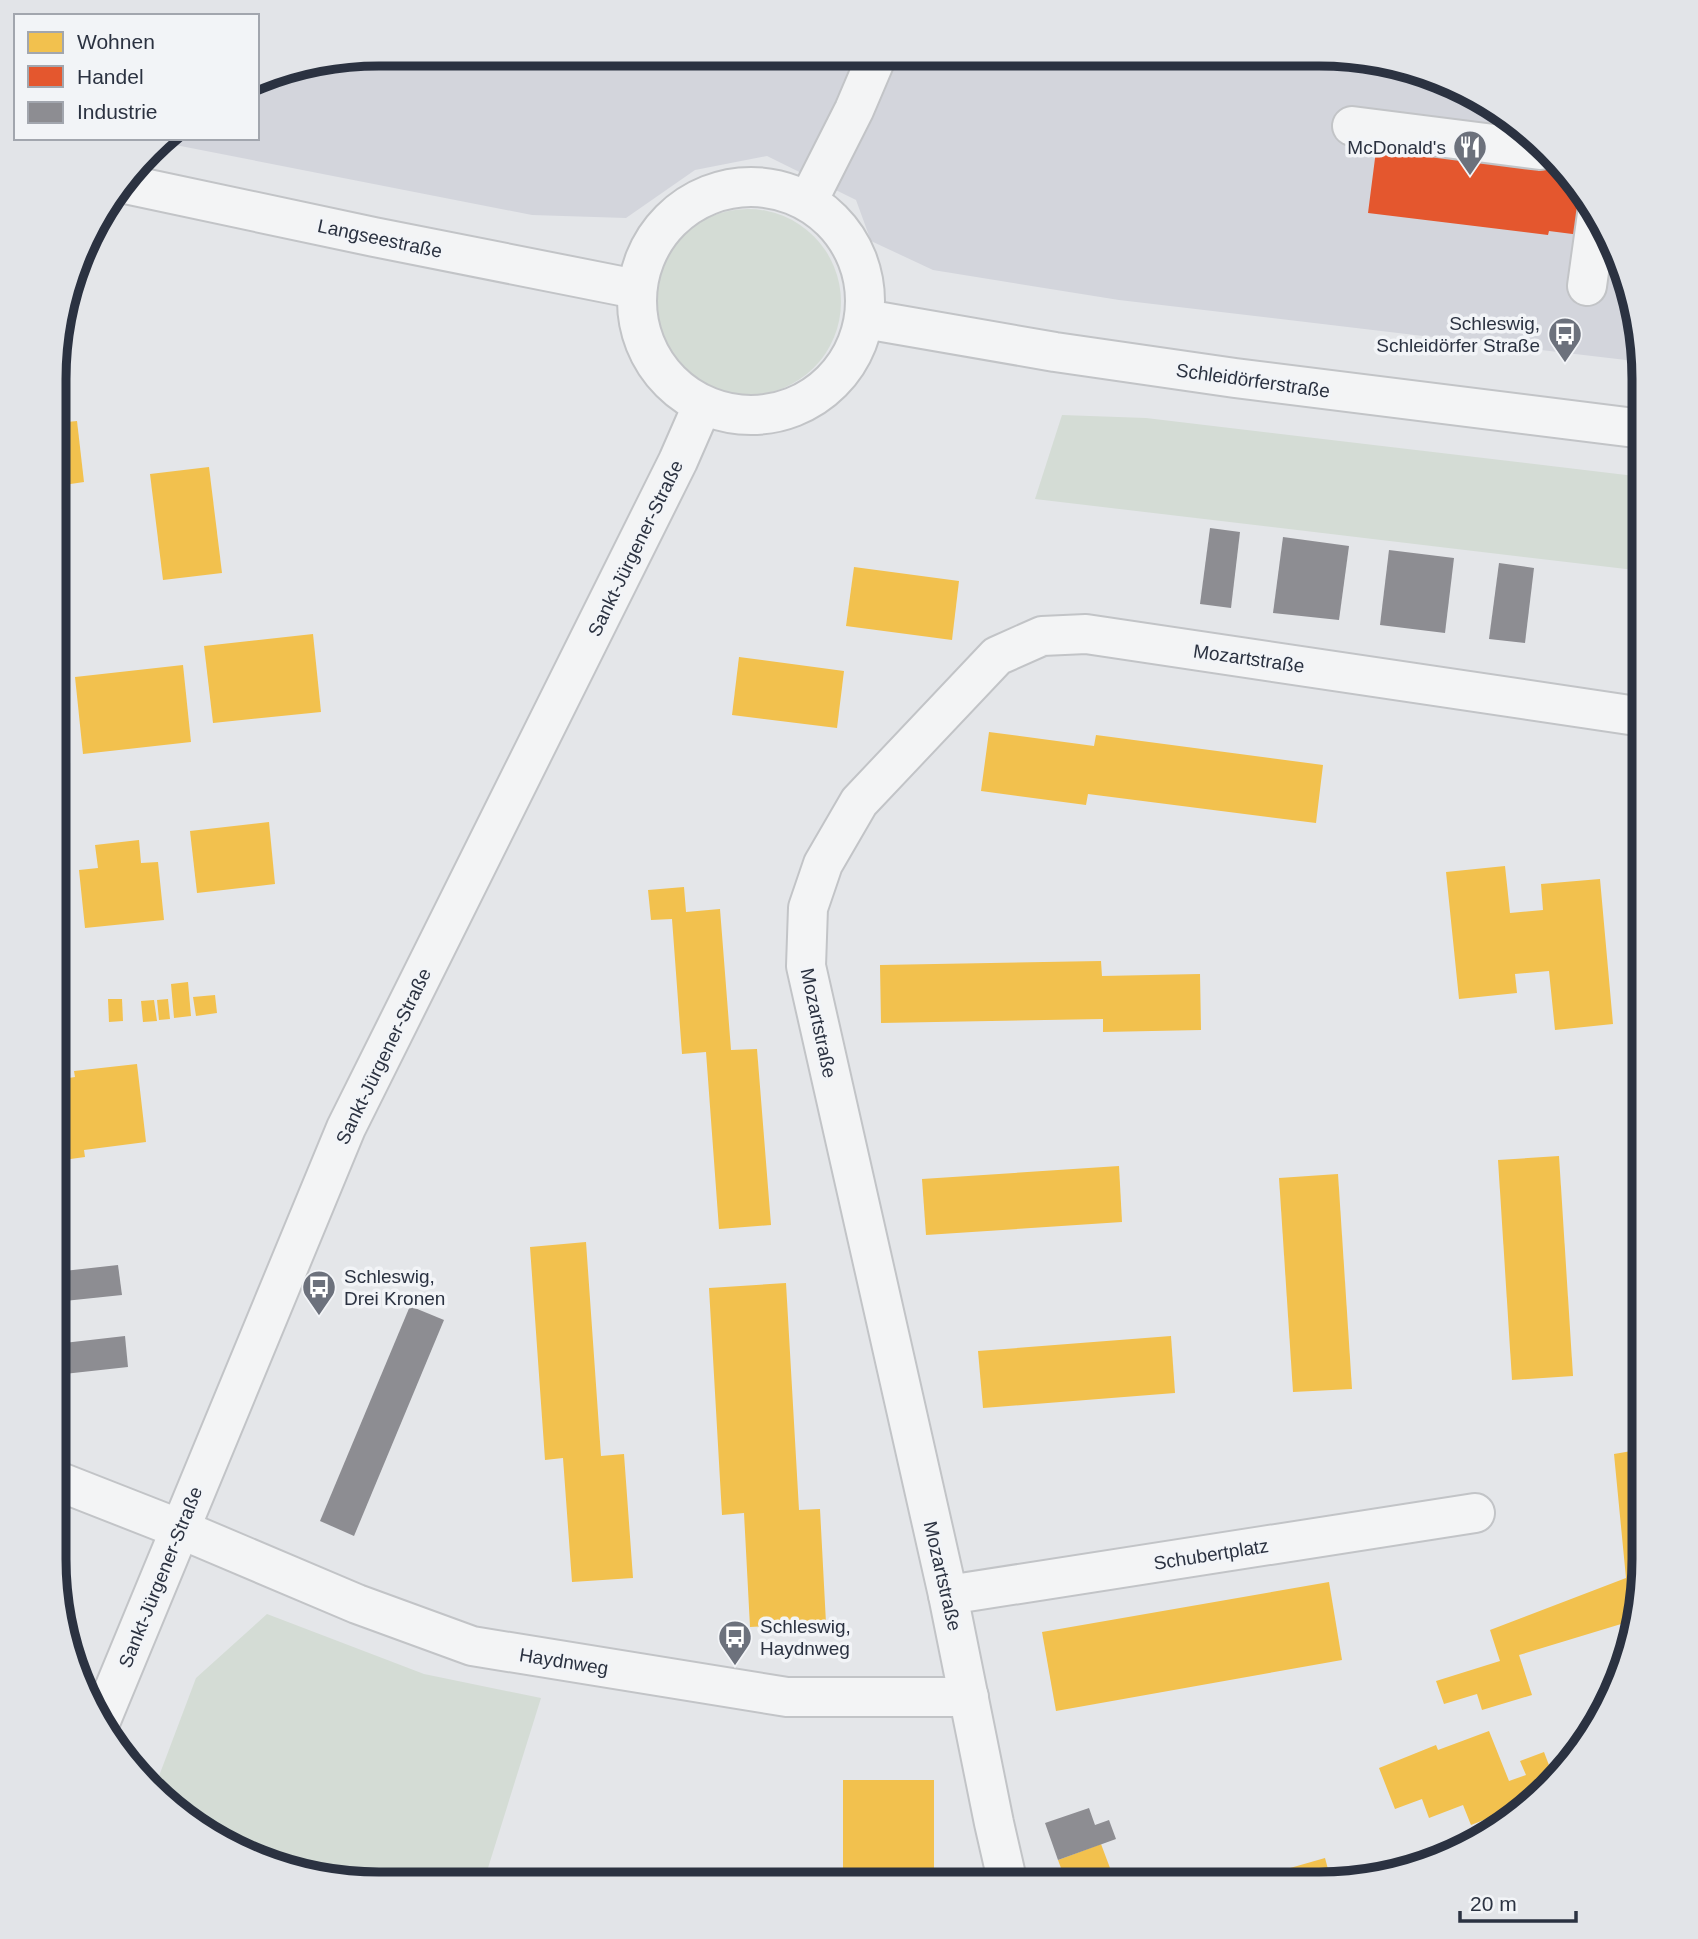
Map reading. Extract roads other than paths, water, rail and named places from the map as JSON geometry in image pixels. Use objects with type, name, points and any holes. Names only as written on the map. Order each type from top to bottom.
[{"type":"street","points":[[808,201],[854,110],[873,66]]},
{"type":"street","points":[[1352,126],[1530,149]]},
{"type":"street","name":"Langseestraße","points":[[134,186],[636,289]]},
{"type":"street","points":[[734,187],[772,188],[808,201],[835,222],[855,251],[865,284],[865,319],[855,352],[835,381],[807,402],[774,414],[739,416],[702,406],[674,387],[651,359],[638,325],[636,289],[646,252],[668,222],[698,199],[734,187]]},
{"type":"street","points":[[1587,286],[1594,232]]},
{"type":"street","name":"Schleidörferstraße","points":[[865,319],[1055,352],[1235,378],[1632,428]]},
{"type":"street","name":"Sankt-Jürgener-Straße","points":[[105,1710],[346,1128],[672,474],[702,406]]},
{"type":"street","name":"Mozartstraße","points":[[1005,1872],[948,1595],[806,966],[808,908],[823,864],[859,803],[997,656],[1042,636],[1086,634],[1632,714]]},
{"type":"street","name":"Haydnweg","points":[[66,1484],[357,1604],[472,1646],[787,1697],[969,1697]]},
{"type":"street","name":"Schubertplatz","points":[[948,1595],[1475,1513]]},
{"type":"place","name":"McDonald's","points":[[1470,177]]},
{"type":"place","name":"Schleswig, Schleidörfer Straße","points":[[1565,364]]},
{"type":"place","name":"Schleswig, Drei Kronen","points":[[319,1317]]},
{"type":"place","name":"Schleswig, Haydnweg","points":[[735,1667]]}]
